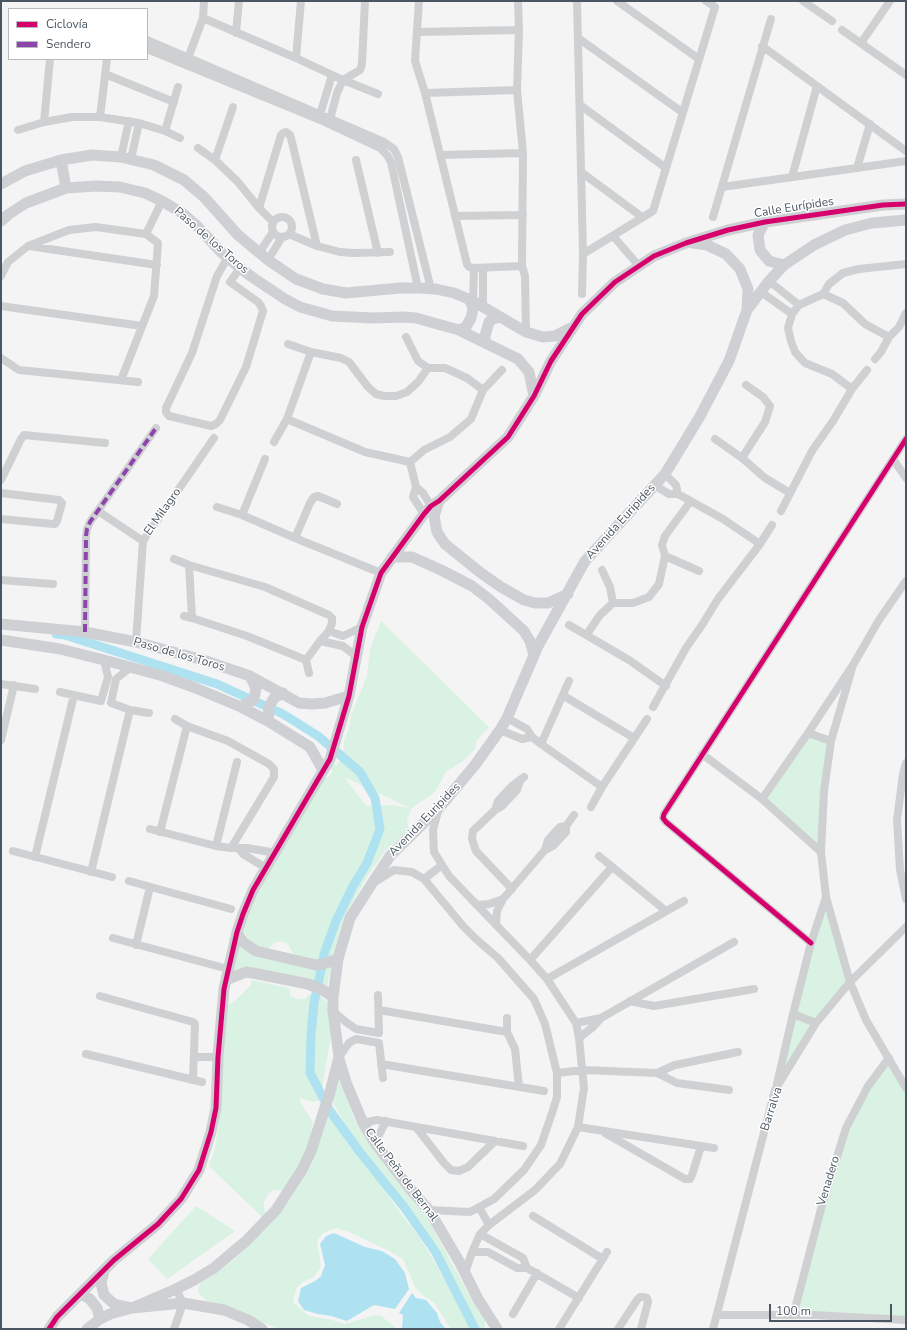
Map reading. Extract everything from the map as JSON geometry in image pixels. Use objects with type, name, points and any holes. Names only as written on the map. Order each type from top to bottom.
[{"type":"street","points":[[187,61],[203,18],[204,1]]},
{"type":"street","points":[[236,33],[239,1]]},
{"type":"street","points":[[296,58],[301,1]]},
{"type":"street","points":[[329,121],[337,93],[343,80],[360,70],[362,64],[365,1]]},
{"type":"street","points":[[419,1],[416,61],[467,264],[469,267],[474,268],[522,266]]},
{"type":"street","points":[[518,1],[519,30],[517,90],[523,153],[522,266],[526,276],[526,332]]},
{"type":"street","points":[[577,1],[583,254],[582,294]]},
{"type":"street","points":[[616,1],[699,59]]},
{"type":"street","points":[[583,254],[653,211],[715,7],[706,1]]},
{"type":"street","points":[[803,1],[814,4],[832,21]]},
{"type":"street","points":[[861,43],[890,1]]},
{"type":"street","points":[[203,18],[378,94]]},
{"type":"street","points":[[713,217],[771,19]]},
{"type":"street","points":[[417,32],[519,30]]},
{"type":"street","points":[[842,30],[906,75]]},
{"type":"street","points":[[578,38],[682,112]]},
{"type":"street","points":[[148,41],[187,61],[319,116],[380,148],[388,155],[391,162],[418,288]]},
{"type":"street","points":[[762,46],[906,151]]},
{"type":"street","points":[[148,49],[187,61]]},
{"type":"street","points":[[44,122],[50,60]]},
{"type":"street","points":[[100,117],[107,60]]},
{"type":"street","points":[[105,74],[174,102]]},
{"type":"street","points":[[319,116],[332,75]]},
{"type":"street","points":[[792,177],[817,86]]},
{"type":"street","points":[[165,131],[178,87]]},
{"type":"street","points":[[425,93],[517,90]]},
{"type":"street","points":[[580,105],[666,168]]},
{"type":"street","points":[[216,160],[233,107]]},
{"type":"street","points":[[18,130],[44,122],[72,117],[100,117],[139,123],[165,131],[180,138]]},
{"type":"street","points":[[126,158],[129,121]]},
{"type":"street","points":[[329,121],[384,142],[394,149],[398,158],[431,288]]},
{"type":"street","points":[[126,158],[139,123]]},
{"type":"street","points":[[857,168],[870,124]]},
{"type":"street","points":[[259,208],[281,135],[286,132],[291,138],[317,246]]},
{"type":"street","points":[[198,148],[216,160],[238,182],[259,208],[273,222]]},
{"type":"street","points":[[440,155],[523,153]]},
{"type":"street","points":[[1,184],[25,171],[61,160],[92,155],[126,158],[154,165],[184,180],[204,197],[238,235],[268,260],[296,279],[323,289],[346,293],[418,288],[431,288],[454,293],[471,300],[526,332],[543,337],[555,336],[572,327]]},
{"type":"street","points":[[61,160],[66,188]]},
{"type":"street","points":[[356,160],[378,253]]},
{"type":"street","points":[[722,187],[906,161]]},
{"type":"street","points":[[581,172],[642,217]]},
{"type":"street","name":"Paso de los Toros","points":[[1,221],[26,203],[66,188],[96,186],[120,187],[145,193],[182,213],[240,268],[285,299],[300,307],[332,316],[416,318],[459,330],[518,359],[529,372],[534,396]]},
{"type":"street","points":[[146,234],[162,201]]},
{"type":"street","name":"Calle Eurípides","points":[[49,1329],[57,1317],[114,1260],[158,1224],[181,1199],[198,1170],[211,1132],[216,1108],[218,1057],[227,975],[237,932],[253,890],[330,759],[349,696],[362,627],[381,573],[392,557],[431,507],[508,437],[534,396],[551,361],[572,327],[582,314],[615,282],[654,256],[686,243],[728,230],[765,222],[883,205],[906,204]]},
{"type":"street","points":[[455,216],[523,215]]},
{"type":"street","points":[[268,260],[286,236],[292,228],[292,225],[288,219],[282,217],[273,222],[272,229],[279,236],[286,236],[340,252],[390,252]]},
{"type":"street","points":[[747,310],[769,281],[784,266],[814,245],[845,230],[872,223],[906,220]]},
{"type":"street","points":[[765,222],[758,235],[760,250],[769,261],[784,266]]},
{"type":"street","points":[[1,276],[8,262],[28,246],[69,230],[96,227],[146,234],[158,243],[154,296],[121,380]]},
{"type":"street","points":[[259,252],[274,232]]},
{"type":"street","points":[[613,236],[639,266]]},
{"type":"street","points":[[686,243],[707,245],[726,254],[740,269],[748,289],[747,310]]},
{"type":"street","points":[[28,246],[157,265]]},
{"type":"street","points":[[217,276],[230,282],[258,302],[263,311],[246,367],[220,420],[211,426],[169,416],[166,412],[166,408],[192,353],[217,276],[228,257]]},
{"type":"street","points":[[852,389],[832,374],[806,363],[795,352],[788,328],[792,314],[800,305],[823,294],[829,284],[844,273],[859,269],[906,264]]},
{"type":"street","points":[[230,282],[240,268]]},
{"type":"street","points":[[459,330],[466,327],[471,318],[473,309],[471,300],[474,268]]},
{"type":"street","points":[[483,268],[483,307]]},
{"type":"street","points":[[769,281],[800,305]]},
{"type":"street","points":[[761,292],[792,314]]},
{"type":"street","points":[[823,294],[843,303],[865,324],[889,337]]},
{"type":"street","points":[[1,306],[142,326]]},
{"type":"street","name":"Avenida Euripides","points":[[132,1308],[194,1280],[228,1258],[276,1210],[302,1170],[317,1135],[339,1057],[333,1010],[333,997],[338,959],[350,918],[390,856],[440,807],[475,765],[500,730],[507,718],[534,655],[585,561],[665,474],[699,418],[729,361],[747,310]]},
{"type":"street","points":[[875,359],[906,313]]},
{"type":"street","points":[[485,342],[489,322],[492,318],[500,317]]},
{"type":"street","points":[[406,337],[418,361],[428,368],[445,368],[467,378],[483,390]]},
{"type":"street","points":[[288,344],[311,352],[341,358],[349,362],[368,387],[376,394],[384,396],[396,396],[408,392],[418,382],[428,368]]},
{"type":"street","points":[[274,442],[286,419],[311,352]]},
{"type":"street","points":[[1,358],[18,370],[138,382]]},
{"type":"street","points":[[410,462],[424,450],[450,437],[471,418],[483,390],[502,370]]},
{"type":"street","points":[[781,511],[812,451],[834,421],[852,389],[867,370]]},
{"type":"street","points":[[742,458],[765,422],[770,406],[764,397],[746,385]]},
{"type":"street","points":[[286,419],[365,452],[410,462]]},
{"type":"street","points":[[85,632],[87,529],[90,522],[156,428]]},
{"type":"street","points":[[1,480],[24,435],[105,443]]},
{"type":"street","name":"El Milagro","points":[[136,642],[143,541],[214,438]]},
{"type":"street","points":[[715,439],[742,458],[765,478],[790,493]]},
{"type":"street","points":[[811,943],[663,818],[664,814],[702,754],[906,439]]},
{"type":"street","points":[[242,515],[265,459]]},
{"type":"street","points":[[893,459],[906,478]]},
{"type":"street","points":[[410,462],[416,487],[423,493],[431,507],[437,532],[445,544],[481,573],[501,587],[524,600],[535,604],[548,604],[568,594]]},
{"type":"street","points":[[665,474],[676,485],[678,494]]},
{"type":"street","points":[[654,485],[669,494],[678,494],[723,520],[760,544]]},
{"type":"street","points":[[1,493],[60,500],[62,503],[61,510],[55,524],[1,519]]},
{"type":"street","points":[[295,538],[314,497],[318,496],[337,504]]},
{"type":"street","points":[[587,634],[600,615],[613,603],[633,603],[649,598],[659,584],[665,556],[662,545],[665,536],[690,502]]},
{"type":"street","points":[[217,507],[242,515],[381,573]]},
{"type":"street","points":[[98,511],[143,541]]},
{"type":"street","points":[[653,707],[686,648],[718,599],[760,544],[772,525]]},
{"type":"street","points":[[665,556],[699,571]]},
{"type":"street","points":[[392,557],[412,557],[472,586],[489,598],[524,631],[530,641],[534,655]]},
{"type":"street","points":[[174,559],[265,587],[329,615],[332,618],[332,622],[328,631],[306,660],[309,673]]},
{"type":"street","points":[[189,564],[192,618]]},
{"type":"street","points":[[602,570],[610,587],[613,603]]},
{"type":"street","points":[[1,580],[53,584]]},
{"type":"street","points":[[762,800],[853,665],[879,620],[906,581]]},
{"type":"street","points":[[184,616],[247,636],[306,660]]},
{"type":"street","name":"Paso de los Toros","points":[[1,624],[85,632],[136,642],[203,660],[250,676],[299,702],[312,704],[349,696]]},
{"type":"street","points":[[568,625],[587,634],[629,660],[666,686]]},
{"type":"street","points":[[328,631],[343,636],[362,627]]},
{"type":"street","points":[[1,641],[60,649],[131,667],[175,681],[241,707],[268,721],[310,748],[323,770]]},
{"type":"street","points":[[320,641],[343,646],[356,656]]},
{"type":"street","points":[[60,692],[101,701],[108,677],[104,660]]},
{"type":"street","points":[[853,665],[831,742],[824,791],[821,852],[826,897],[850,982],[866,1020],[906,1088]]},
{"type":"street","points":[[131,667],[116,679],[111,704],[130,710],[149,713]]},
{"type":"street","points":[[241,707],[254,699],[256,688],[250,676]]},
{"type":"street","points":[[541,744],[570,681]]},
{"type":"street","points":[[1,684],[35,689]]},
{"type":"street","points":[[1,740],[14,686]]},
{"type":"street","points":[[268,721],[269,707],[274,698],[283,693]]},
{"type":"street","points":[[35,857],[74,695]]},
{"type":"street","points":[[564,696],[634,738]]},
{"type":"street","points":[[91,872],[130,710]]},
{"type":"street","points":[[507,718],[527,729],[532,737],[541,744],[602,787]]},
{"type":"street","points":[[592,806],[602,787],[647,718]]},
{"type":"street","points":[[175,720],[228,741],[269,764],[274,769],[274,778],[235,848]]},
{"type":"street","points":[[160,832],[187,726]]},
{"type":"street","points":[[500,730],[522,739],[532,737]]},
{"type":"street","points":[[808,733],[831,742]]},
{"type":"street","points":[[702,754],[762,800],[821,852]]},
{"type":"street","points":[[216,846],[237,762]]},
{"type":"street","points":[[906,763],[903,774],[898,820],[900,870],[906,899]]},
{"type":"street","points":[[512,889],[476,851],[472,840],[473,831],[495,810],[498,801],[512,786],[522,779]]},
{"type":"street","points":[[440,807],[433,830],[434,852],[449,876],[547,979],[576,1023],[584,1088],[578,1127],[560,1164],[535,1190],[489,1225],[480,1234],[465,1273]]},
{"type":"street","points":[[496,925],[497,912],[503,900],[545,850],[553,846],[566,832],[566,826],[574,815]]},
{"type":"street","points":[[150,829],[216,846],[247,848],[276,853]]},
{"type":"street","points":[[235,848],[266,868]]},
{"type":"street","points":[[13,851],[112,877]]},
{"type":"street","points":[[599,856],[666,911]]},
{"type":"street","points":[[424,879],[442,865]]},
{"type":"street","points":[[530,960],[612,866]]},
{"type":"street","points":[[370,885],[394,870],[412,872],[424,879],[463,926],[498,958],[534,999],[546,1024],[557,1073],[556,1097],[541,1145],[524,1170],[494,1199],[470,1212],[429,1210]]},
{"type":"street","points":[[129,881],[231,909]]},
{"type":"street","points":[[136,945],[150,888]]},
{"type":"street","points":[[775,1090],[811,943],[826,897]]},
{"type":"street","points":[[477,905],[489,904],[503,900]]},
{"type":"street","points":[[547,979],[684,901]]},
{"type":"street","name":"Barralva","points":[[713,1329],[775,1090],[816,1024],[850,982],[906,927]]},
{"type":"street","points":[[237,932],[243,942],[256,951],[319,964],[338,959]]},
{"type":"street","points":[[113,938],[227,975],[246,972],[308,984],[321,989],[333,997]]},
{"type":"street","points":[[579,1038],[593,1027],[601,1018],[734,942]]},
{"type":"street","points":[[630,1001],[654,1006],[754,989]]},
{"type":"street","points":[[333,1010],[356,1029],[379,1033],[378,995]]},
{"type":"street","points":[[86,1054],[198,1081],[194,1057],[195,1024],[193,1022],[100,996]]},
{"type":"street","points":[[379,1010],[507,1032]]},
{"type":"street","points":[[793,1014],[816,1024]]},
{"type":"street","points":[[507,1018],[507,1032],[515,1049],[519,1087]]},
{"type":"street","points":[[576,1023],[601,1018]]},
{"type":"street","points":[[356,1029],[356,1039]]},
{"type":"street","points":[[339,1057],[348,1043],[356,1039],[379,1042],[383,1078]]},
{"type":"street","points":[[657,1074],[674,1065],[738,1052]]},
{"type":"street","points":[[194,1057],[218,1057]]},
{"type":"street","name":"Calle Peña de Bernal","points":[[339,1057],[346,1082],[363,1123],[374,1142],[411,1190],[429,1210],[465,1273],[490,1324],[497,1329]]},
{"type":"street","name":"Venadero","points":[[792,1315],[822,1205],[846,1128],[868,1086],[889,1058]]},
{"type":"street","points":[[381,1064],[544,1091]]},
{"type":"street","points":[[557,1073],[582,1070],[657,1074],[677,1083],[729,1090]]},
{"type":"street","points":[[363,1123],[377,1120],[386,1121],[523,1146]]},
{"type":"street","points":[[374,1142],[386,1121]]},
{"type":"street","points":[[416,1126],[451,1170],[459,1171],[468,1167],[495,1141]]},
{"type":"street","points":[[578,1127],[714,1148]]},
{"type":"street","points":[[601,1131],[685,1179],[690,1179],[692,1175],[701,1146]]},
{"type":"street","points":[[479,1207],[489,1225]]},
{"type":"street","points":[[533,1216],[603,1260]]},
{"type":"street","points":[[480,1234],[523,1258],[527,1268]]},
{"type":"street","points":[[472,1252],[488,1252],[517,1268],[527,1268],[579,1298]]},
{"type":"street","points":[[559,1329],[607,1252]]},
{"type":"street","points":[[104,1271],[101,1283],[104,1295],[114,1304],[132,1308]]},
{"type":"street","points":[[513,1314],[537,1273]]},
{"type":"street","points":[[174,1329],[183,1303],[176,1289]]},
{"type":"street","points":[[81,1294],[90,1299],[97,1308],[100,1319]]},
{"type":"street","points":[[618,1329],[637,1300],[640,1297],[643,1297],[647,1298],[648,1302],[641,1329]]},
{"type":"street","points":[[87,1329],[100,1319],[110,1314],[132,1308],[183,1303],[224,1310],[246,1325],[262,1329]]},
{"type":"street","points":[[717,1315],[792,1315],[906,1320]]},
{"type":"green space","points":[[381,621],[489,727],[477,740],[475,749],[463,761],[446,772],[435,792],[412,808],[407,819],[409,830],[385,851],[365,880],[352,904],[342,926],[335,955],[320,962],[294,956],[288,944],[281,941],[274,943],[268,949],[258,946],[249,941],[244,931],[246,913],[322,779],[327,778],[332,772],[330,765],[333,761],[336,766],[343,757],[344,740],[349,729],[351,715],[367,676],[370,649]],"holes":[[[346,778],[410,808],[392,805],[366,806]]]},
{"type":"green space","points":[[808,733],[831,741],[821,852],[762,799]]},
{"type":"green space","points":[[826,897],[850,982],[816,1024],[775,1090]]},
{"type":"green space","points":[[238,943],[255,955],[319,971],[332,966],[328,981],[328,991],[231,975]]},
{"type":"green space","points":[[251,980],[289,988],[290,996],[298,999],[305,999],[309,994],[321,996],[330,1006],[331,1035],[320,1100],[314,1102],[299,1098],[313,1122],[308,1148],[286,1191],[274,1190],[269,1193],[264,1202],[264,1209],[267,1216],[263,1218],[209,1166],[215,1148],[221,1109],[224,1007],[236,1000],[251,985]]},
{"type":"green space","points":[[889,1058],[906,1088],[906,1320],[793,1315],[846,1128]]},
{"type":"green space","points":[[339,1073],[355,1121],[425,1214],[471,1298],[485,1319],[485,1329],[478,1329],[448,1270],[427,1234],[348,1130],[329,1096]]},
{"type":"green space","points":[[322,1109],[335,1124],[350,1147],[366,1163],[397,1209],[417,1234],[473,1329],[451,1329],[434,1303],[420,1293],[415,1287],[403,1259],[349,1232],[337,1228],[323,1233],[317,1241],[321,1266],[314,1277],[303,1282],[296,1289],[293,1302],[309,1316],[345,1324],[375,1315],[380,1315],[395,1327],[395,1329],[278,1329],[227,1306],[206,1301],[198,1292],[200,1283],[235,1259],[290,1200],[311,1160]]},
{"type":"green space","points":[[196,1206],[235,1231],[167,1279],[148,1259]]},
{"type":"water","points":[[334,1233],[365,1247],[382,1251],[395,1259],[405,1273],[409,1289],[395,1309],[374,1305],[347,1321],[304,1310],[298,1301],[301,1288],[315,1281],[321,1276],[325,1265],[320,1244],[326,1236]]},
{"type":"water","points":[[412,1293],[416,1298],[426,1300],[437,1313],[440,1322],[446,1329],[402,1329],[403,1315],[399,1313]]},
{"type":"waterway","points":[[56,634],[65,635],[217,684],[283,714],[318,736],[360,772],[375,798],[380,829],[367,863],[353,886],[336,921],[325,951],[314,1003],[310,1073],[330,1111],[359,1151],[404,1207],[435,1251],[475,1329]]},
{"type":"marked path","points":[[85,632],[87,529],[90,522],[156,428]]},
{"type":"cycle path","points":[[49,1329],[57,1317],[114,1260],[158,1224],[181,1199],[199,1170],[211,1132],[216,1108],[218,1057],[224,989],[237,932],[243,914],[253,890],[330,759],[349,696],[362,627],[381,573],[424,514],[508,437],[534,396],[551,361],[582,314],[615,282],[654,256],[686,243],[728,230],[765,222],[883,205],[906,204]]},
{"type":"cycle path","points":[[811,943],[663,818],[664,814],[906,439]]}]
